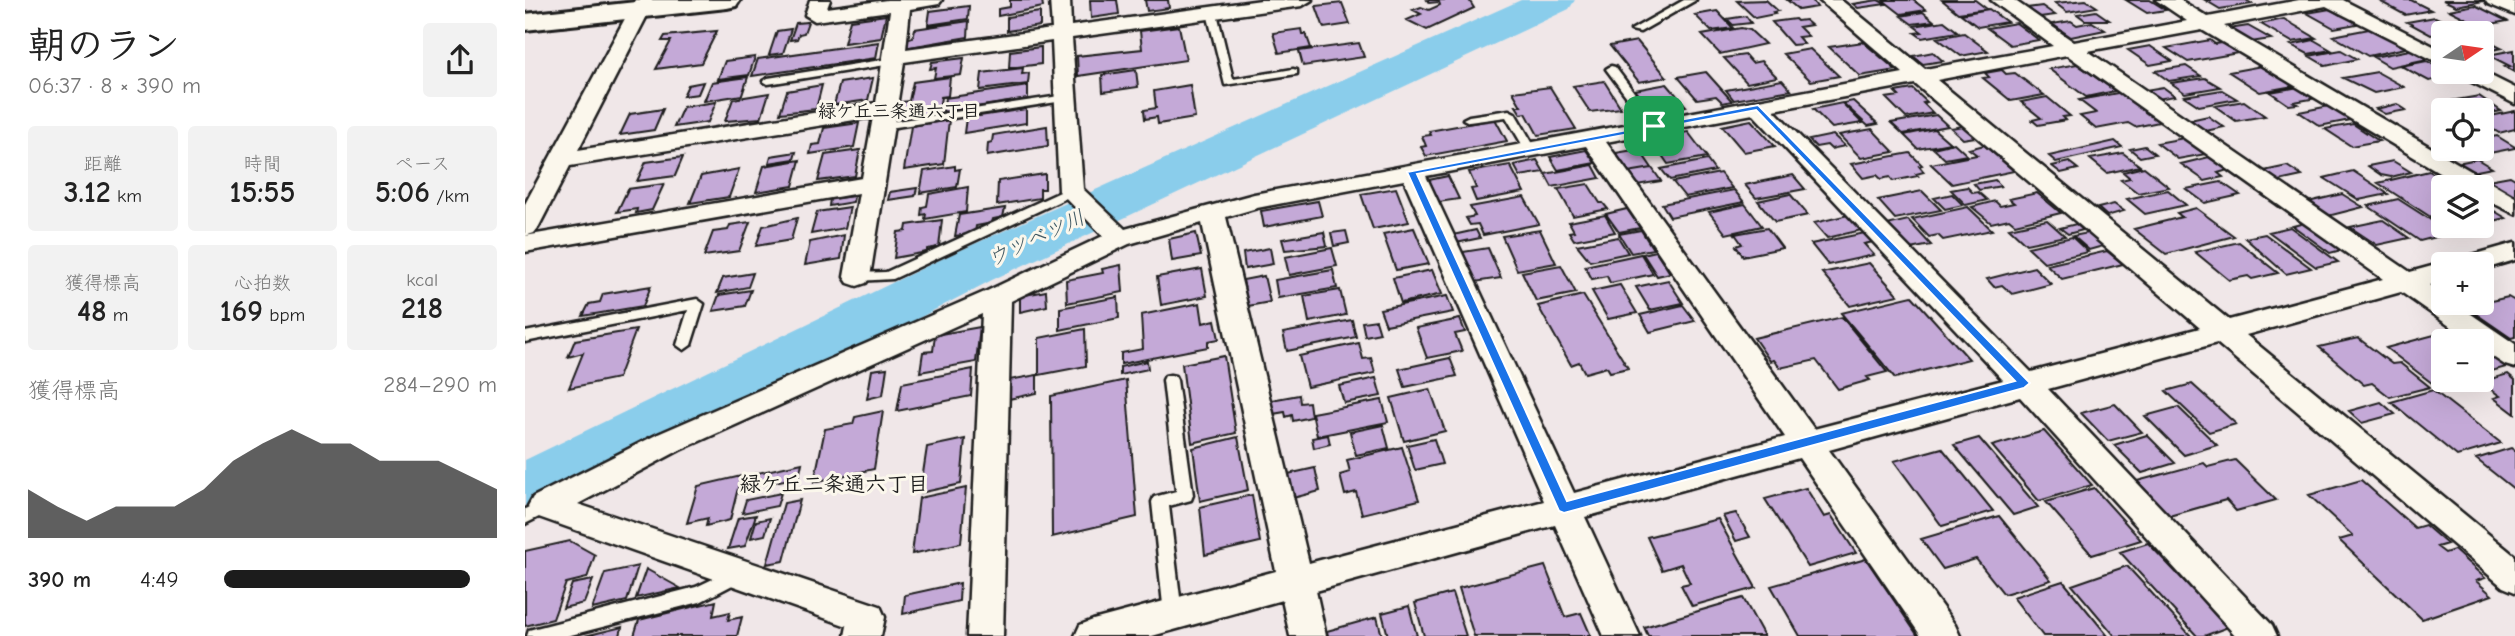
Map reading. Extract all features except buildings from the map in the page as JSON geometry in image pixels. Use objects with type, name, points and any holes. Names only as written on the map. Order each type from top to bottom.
[{"type":"street","points":[[525,22],[641,5],[727,0]]},
{"type":"street","points":[[820,0],[815,15],[932,0]]},
{"type":"street","points":[[1060,0],[1073,194],[1115,234]]},
{"type":"street","points":[[895,59],[1302,0]]},
{"type":"street","points":[[1829,0],[2515,577]]},
{"type":"street","points":[[2001,0],[2515,358]]},
{"type":"street","points":[[2166,0],[2515,207]]},
{"type":"street","points":[[535,512],[669,442],[997,298],[1115,234],[1212,212],[1591,137],[2329,0],[2431,53]]},
{"type":"street","points":[[2495,0],[2515,9]]},
{"type":"street","points":[[857,277],[895,59],[901,4]]},
{"type":"street","points":[[525,228],[632,27],[641,5]]},
{"type":"street","points":[[2490,84],[2515,97]]},
{"type":"street","points":[[1758,107],[2024,383],[2259,636]]},
{"type":"street","points":[[561,160],[885,118]]},
{"type":"street","points":[[1591,137],[1942,636]]},
{"type":"street","points":[[1412,172],[1622,636]]},
{"type":"street","points":[[525,244],[873,183]]},
{"type":"street","points":[[1212,212],[1308,636]]},
{"type":"street","points":[[2494,257],[2515,251]]},
{"type":"street","points":[[1094,636],[1564,507],[2431,276]]},
{"type":"street","points":[[985,636],[997,298]]},
{"type":"street","points":[[535,512],[739,573],[867,617],[863,636]]},
{"type":"lane","points":[[1636,30],[1691,0]]},
{"type":"lane","points":[[1212,13],[1229,83],[1293,72]]},
{"type":"lane","points":[[768,81],[895,59]]},
{"type":"lane","points":[[1611,69],[1654,126]]},
{"type":"lane","points":[[885,118],[1066,98]]},
{"type":"lane","points":[[1469,119],[1509,113],[1530,149]]},
{"type":"lane","points":[[857,277],[888,276],[1073,194]]},
{"type":"lane","points":[[525,337],[697,304],[684,345]]},
{"type":"lane","points":[[1170,380],[1185,495],[1160,502],[1173,614]]},
{"type":"lane","points":[[536,636],[700,594],[739,573]]},
{"type":"waterway","name":"ウツベツ川","points":[[525,491],[972,267],[1555,0]]},
{"type":"district","name":"緑ケ丘三条通六丁目","points":[[899,111]]},
{"type":"district","name":"緑ケ丘二条通六丁目","points":[[834,484]]},
{"type":"route","points":[[1758,107],[2024,383],[1564,507],[1412,172],[1654,126],[1758,107]]}]
